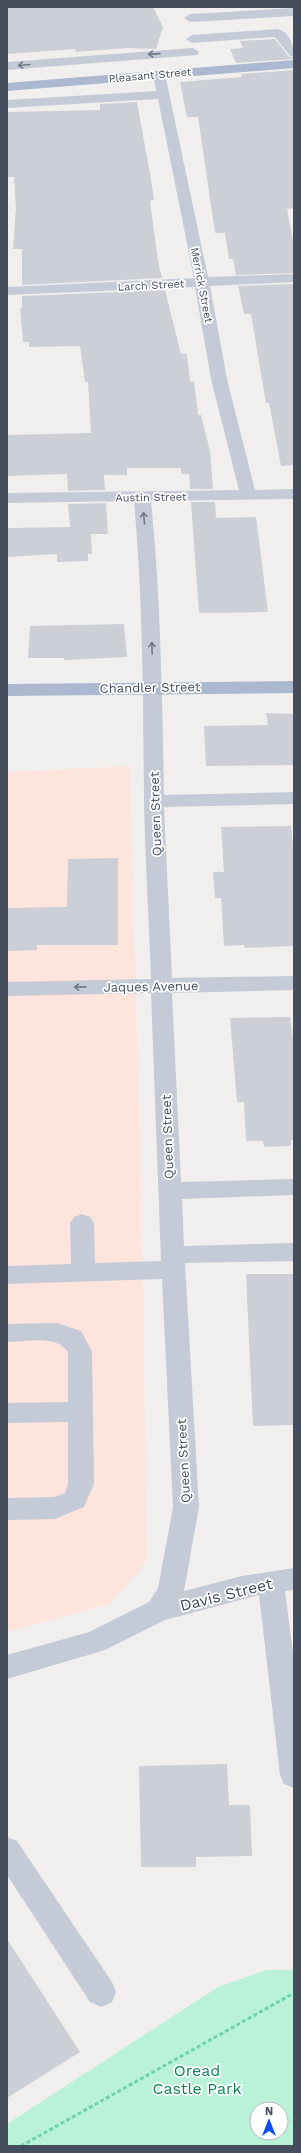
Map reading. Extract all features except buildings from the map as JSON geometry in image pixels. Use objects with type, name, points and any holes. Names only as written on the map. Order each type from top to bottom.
[{"type":"main road","name":"Pleasant Street","points":[[7,87],[294,64]]},
{"type":"main road","name":"Chandler Street","points":[[7,690],[294,686]]},
{"type":"street","points":[[196,71],[192,45],[191,13],[294,12]]},
{"type":"street","points":[[7,66],[192,45],[278,33],[292,50]]},
{"type":"street","name":"Merrick Street","points":[[159,74],[202,283],[219,379],[248,494]]},
{"type":"street","points":[[7,104],[163,95]]},
{"type":"street","name":"Larch Street","points":[[7,291],[294,278]]},
{"type":"street","name":"Austin Street","points":[[7,498],[294,494]]},
{"type":"street","name":"Queen Street","points":[[7,1666],[95,1642],[158,1610],[172,1591],[186,1507],[172,1263],[154,801],[153,687],[148,560],[142,497]]},
{"type":"street","points":[[154,801],[294,798]]},
{"type":"street","name":"Jaques Avenue","points":[[7,989],[294,983]]},
{"type":"street","points":[[170,1191],[294,1187]]},
{"type":"street","points":[[82,1223],[83,1274]]},
{"type":"street","points":[[7,1275],[83,1274],[172,1263],[294,1252]]},
{"type":"street","points":[[7,1333],[57,1332],[72,1338],[80,1351],[81,1484],[75,1500],[55,1508],[7,1509]]},
{"type":"street","points":[[7,1413],[80,1412]]},
{"type":"street","points":[[282,1580],[294,1775]]},
{"type":"street","name":"Davis Street","points":[[158,1610],[282,1580]]},
{"type":"street","points":[[7,1850],[101,1992]]},
{"type":"path","points":[[22,2146],[294,1993]]},
{"type":"shaded area","points":[[130,766],[142,1232],[147,1560],[134,1577],[108,1604],[7,1632],[7,772]]},
{"type":"green space","name":"Oread Castle Park","points":[[273,1968],[268,1970],[294,1970],[294,2146],[7,2146],[7,2124],[218,1987]]}]
